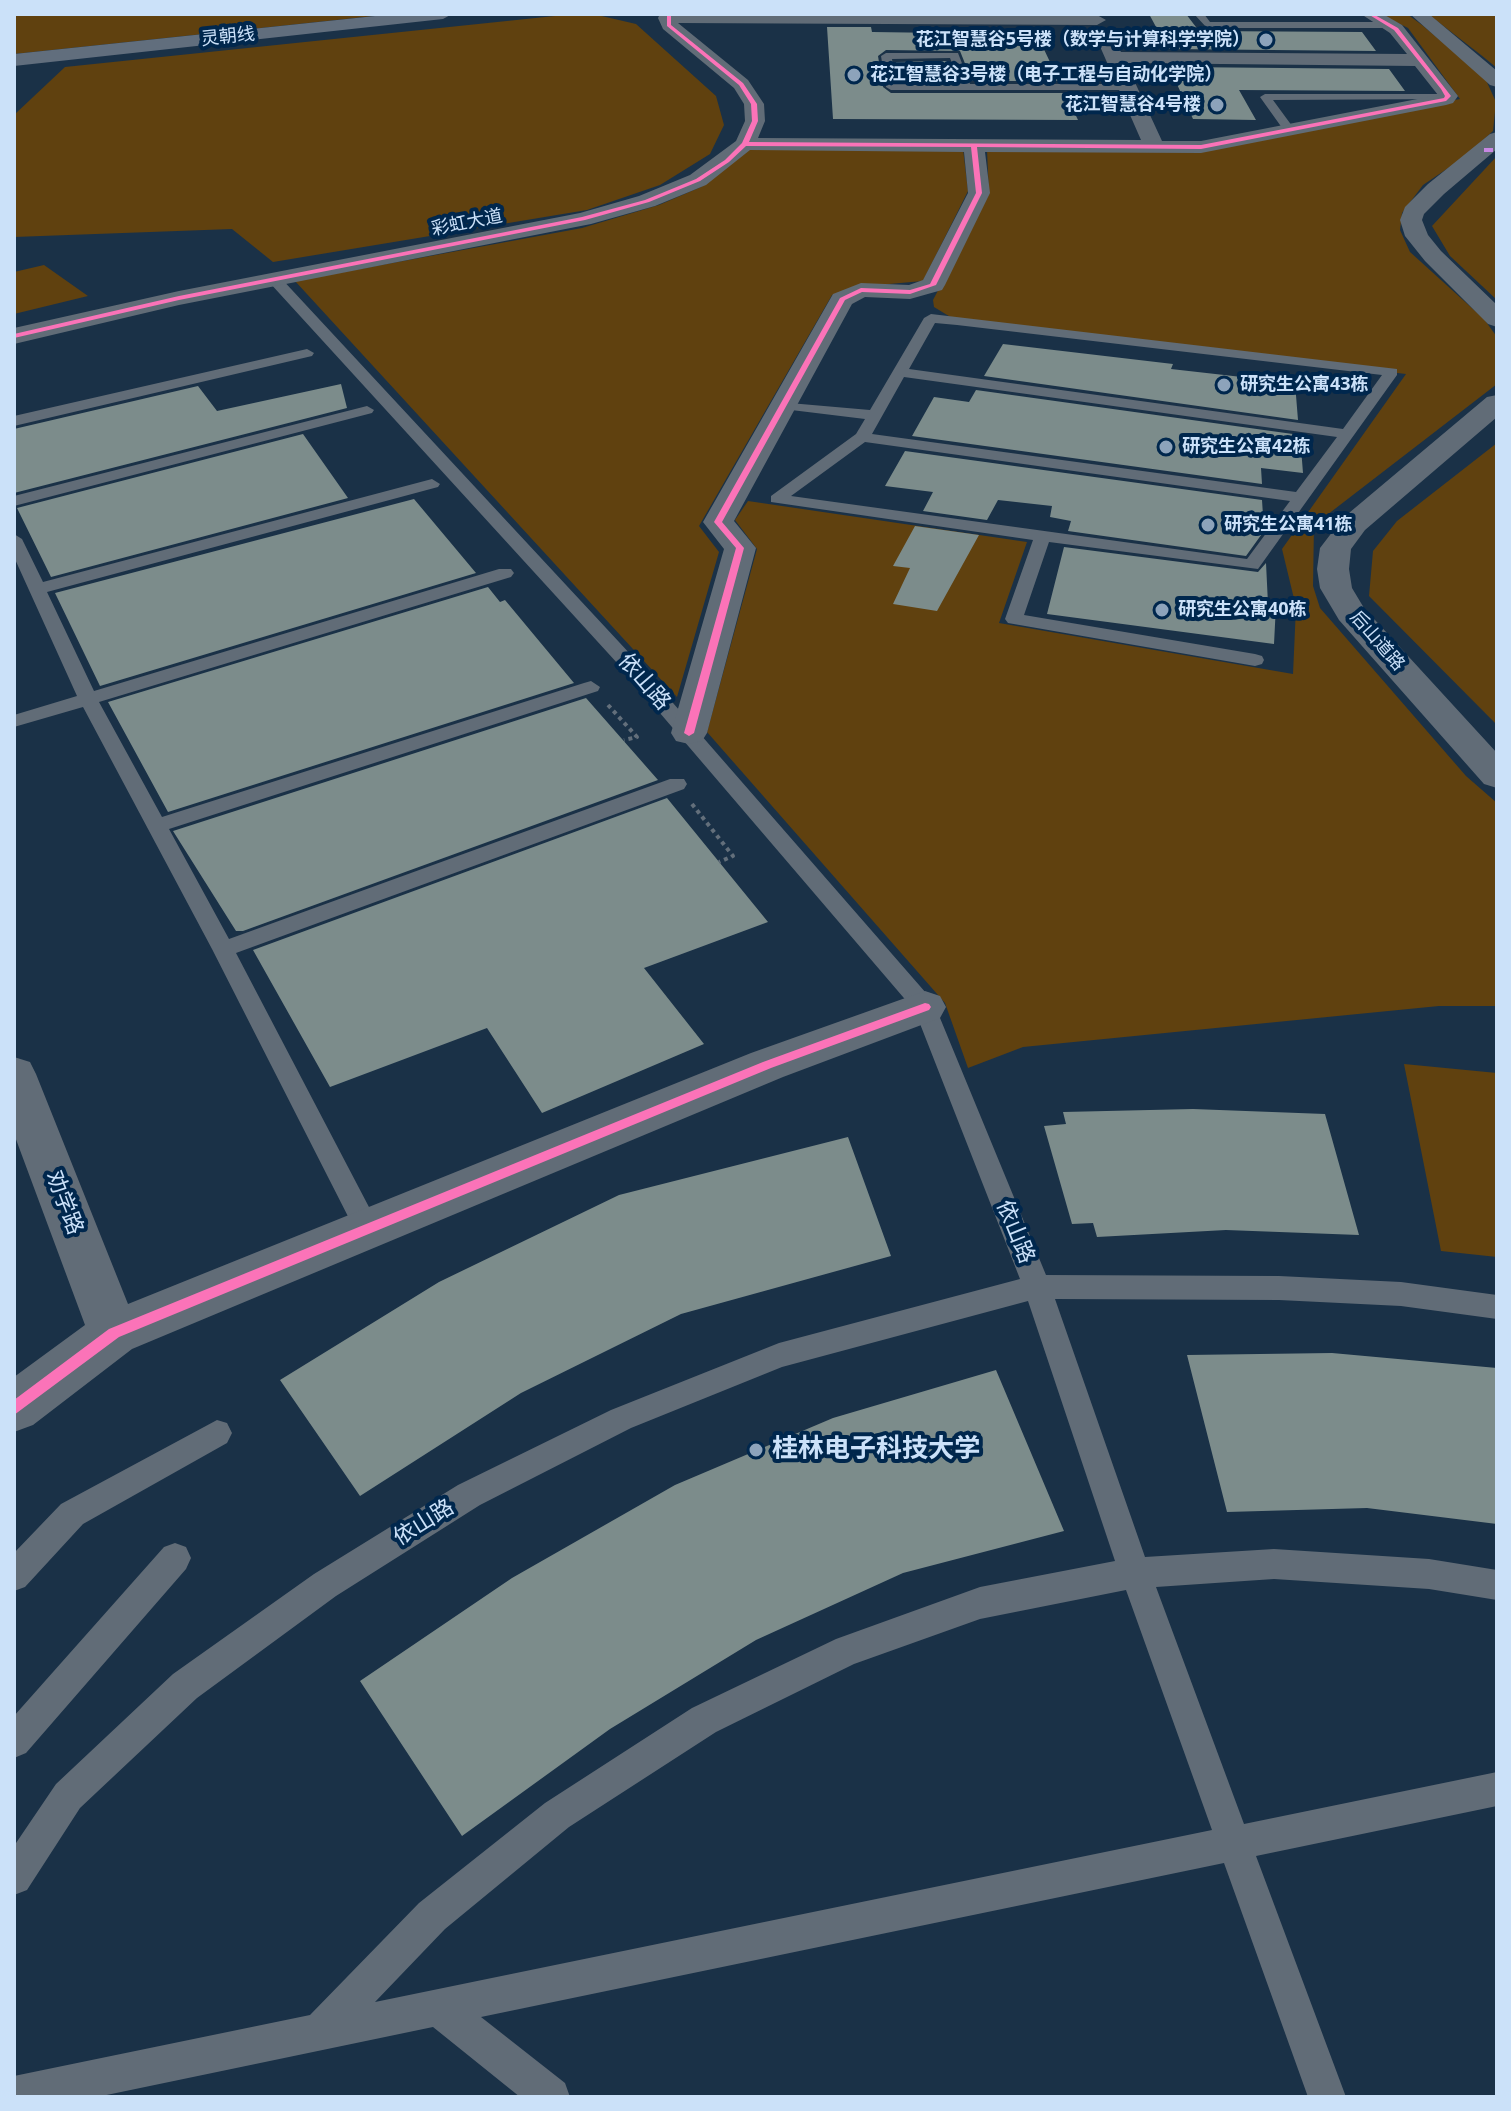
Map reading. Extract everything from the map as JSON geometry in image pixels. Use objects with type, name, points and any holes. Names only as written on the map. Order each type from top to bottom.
[{"type":"main road","name":"灵朝线","points":[[14,60],[443,14]]},
{"type":"street","points":[[1154,146],[1096,17],[668,16],[669,25],[750,95],[755,121],[745,144],[1154,146],[1207,146],[1448,97],[1396,29],[1370,14]]},
{"type":"street","points":[[1419,14],[1497,81]]},
{"type":"street","points":[[1114,57],[1420,60]]},
{"type":"street","points":[[1497,138],[1436,189],[1413,212],[1411,220],[1417,236],[1433,256],[1497,319]]},
{"type":"street","name":"彩虹大道","points":[[14,336],[274,279],[614,211],[698,180],[727,161],[745,144]]},
{"type":"street","points":[[689,733],[740,548],[718,522],[845,297],[864,290],[918,291],[933,285],[979,193],[974,145]]},
{"type":"street","name":"后山道路","points":[[1497,403],[1354,524],[1336,548],[1333,569],[1336,588],[1351,613],[1497,776]]},
{"type":"street","points":[[14,1408],[114,1333],[767,1065],[925,1007]]},
{"type":"street","name":"劝学路","points":[[14,1074],[114,1333]]},
{"type":"lane","points":[[1199,14],[1207,25],[1389,25]]},
{"type":"lane","points":[[966,87],[954,55],[886,56],[891,87],[966,87],[1128,87]]},
{"type":"lane","points":[[1289,130],[1265,97],[1448,97]]},
{"type":"lane","name":"依山路","points":[[14,1877],[68,1796],[185,1686],[325,1585],[469,1495],[621,1419],[779,1355],[1037,1287],[925,1007],[689,733],[274,279]]},
{"type":"lane","points":[[931,318],[1392,372],[1252,565],[777,499],[862,437],[874,415],[931,318]]},
{"type":"lane","points":[[14,421],[307,353]]},
{"type":"lane","points":[[899,372],[1347,434]]},
{"type":"lane","points":[[783,405],[874,415]]},
{"type":"lane","points":[[14,501],[367,410]]},
{"type":"lane","points":[[862,437],[1301,498]]},
{"type":"lane","points":[[38,589],[432,484]]},
{"type":"lane","points":[[1043,536],[1014,619],[1255,660]]},
{"type":"lane","points":[[14,539],[88,699],[223,949],[368,1230]]},
{"type":"lane","points":[[14,721],[505,573]]},
{"type":"lane","points":[[157,826],[591,687]]},
{"type":"lane","points":[[223,949],[677,784]]},
{"type":"lane","points":[[1327,2097],[1135,1573],[1037,1287],[1279,1288],[1401,1294],[1497,1307]]},
{"type":"lane","points":[[14,1576],[72,1514],[217,1433]]},
{"type":"lane","points":[[14,1741],[175,1558]]},
{"type":"lane","points":[[320,2032],[432,1916],[557,1815],[704,1720],[847,1650],[980,1603],[1135,1573],[1274,1564],[1429,1574],[1497,1585]]},
{"type":"lane","points":[[14,2095],[1497,1789]]},
{"type":"lane","points":[[438,2007],[551,2097]]},
{"type":"path","points":[[591,687],[637,737],[624,740]]},
{"type":"path","points":[[677,784],[733,856],[719,862]]},
{"type":"shaded area","points":[[14,14],[393,14],[14,54]]},
{"type":"shaded area","points":[[593,14],[636,24],[716,96],[724,125],[710,154],[660,185],[587,210],[273,262],[232,229],[14,237],[14,115],[65,67]]},
{"type":"shaded area","points":[[1380,14],[1407,14],[1422,25],[1485,78],[1496,102],[1493,131],[1463,158],[1423,185],[1402,213],[1400,230],[1410,252],[1484,319],[1497,337],[1497,384],[1314,525],[1313,586],[1320,608],[1466,776],[1497,803],[1497,1006],[1439,1006],[1023,1047],[968,1068],[945,1003],[707,732],[757,549],[735,520],[748,501],[1027,542],[999,623],[1293,674],[1296,607],[1282,549],[1406,374],[957,321],[934,307],[933,300],[989,194],[987,150],[1206,151],[1460,99],[1408,28]]},
{"type":"shaded area","points":[[1428,14],[1497,14],[1497,68],[1481,55]]},
{"type":"shaded area","points":[[750,148],[963,149],[968,191],[923,281],[855,287],[832,295],[699,526],[719,552],[677,697],[295,281],[582,228],[659,205],[701,187]]},
{"type":"shaded area","points":[[1497,156],[1497,300],[1450,256],[1432,226]]},
{"type":"shaded area","points":[[44,265],[88,296],[14,314],[14,272]]},
{"type":"shaded area","points":[[1497,443],[1497,725],[1369,596],[1373,551],[1397,521]]},
{"type":"shaded area","points":[[1404,1064],[1497,1073],[1497,1257],[1441,1251]]},
{"type":"building","name":"花江智慧谷5号楼（数学与计算科学学院）","points":[[1149,14],[1186,14],[1199,31],[1362,32],[1376,51],[1168,49]]},
{"type":"building","points":[[827,27],[871,27],[872,32],[1015,34],[1020,44],[1041,43],[1059,81],[972,81],[960,51],[886,50],[878,56],[883,87],[891,93],[1065,93],[1078,120],[833,119]]},
{"type":"building","points":[[948,61],[956,81],[899,81],[896,62]]},
{"type":"building","name":"花江智慧谷4号楼","points":[[1170,69],[1389,69],[1405,91],[1239,90],[1256,120],[1193,119]]},
{"type":"building","points":[[1003,344],[1173,364],[1171,369],[1295,383],[1298,420],[984,376]]},
{"type":"building","points":[[341,384],[347,408],[14,493],[14,429],[198,386],[217,411]]},
{"type":"building","points":[[976,390],[1300,435],[1303,473],[1261,468],[1262,484],[912,436],[934,397],[969,402]]},
{"type":"building","points":[[303,434],[348,498],[51,577],[17,508]]},
{"type":"building","points":[[905,451],[1262,500],[1264,531],[1246,556],[1068,531],[1071,521],[1050,517],[1052,506],[998,500],[987,520],[923,511],[933,492],[885,486]]},
{"type":"building","points":[[414,499],[476,573],[100,686],[55,593]]},
{"type":"building","points":[[915,526],[979,535],[937,611],[893,604],[910,568],[893,566]]},
{"type":"building","points":[[1064,547],[1258,572],[1266,563],[1268,604],[1276,605],[1274,644],[1047,614]]},
{"type":"building","points":[[488,587],[500,602],[505,600],[574,683],[168,812],[108,702]]},
{"type":"building","points":[[586,698],[658,780],[243,931],[236,931],[173,831]]},
{"type":"building","points":[[667,798],[768,922],[644,968],[704,1044],[542,1113],[487,1028],[330,1087],[253,950]]},
{"type":"building","points":[[1193,1109],[1325,1114],[1359,1235],[1226,1230],[1097,1237],[1093,1223],[1072,1224],[1044,1126],[1066,1124],[1063,1112]]},
{"type":"building","points":[[848,1137],[891,1256],[681,1314],[521,1393],[360,1496],[280,1380],[439,1282],[619,1195]]},
{"type":"building","points":[[1332,1353],[1497,1368],[1497,1524],[1367,1508],[1227,1512],[1187,1355]]},
{"type":"building","points":[[996,1370],[1064,1531],[903,1573],[756,1640],[610,1729],[462,1836],[360,1681],[512,1578],[675,1485],[833,1418]]},
{"type":"marked path","points":[[1484,150],[1497,150]]},
{"type":"cycle path","points":[[14,336],[179,298],[583,219],[647,201],[698,180],[727,161],[745,144],[755,121],[754,104],[741,84],[669,25],[669,14]]},
{"type":"cycle path","points":[[745,144],[1201,147],[1446,99],[1448,96],[1443,88],[1396,29],[1370,14]]},
{"type":"cycle path","points":[[689,733],[740,548],[718,522],[842,299],[861,290],[910,292],[933,285],[979,193],[974,145]]},
{"type":"cycle path","points":[[14,1408],[114,1333],[767,1065],[925,1007]]},
{"type":"place","name":"花江智慧谷5号楼（数学与计算科学学院）","points":[[1266,40]]},
{"type":"place","name":"花江智慧谷3号楼（电子工程与自动化学院）","points":[[854,75]]},
{"type":"place","name":"花江智慧谷4号楼","points":[[1217,105]]},
{"type":"place","name":"研究生公寓43栋","points":[[1224,385]]},
{"type":"place","name":"研究生公寓42栋","points":[[1166,447]]},
{"type":"place","name":"研究生公寓41栋","points":[[1208,525]]},
{"type":"place","name":"研究生公寓40栋","points":[[1162,610]]},
{"type":"place","name":"桂林电子科技大学","points":[[756,1450]]}]
